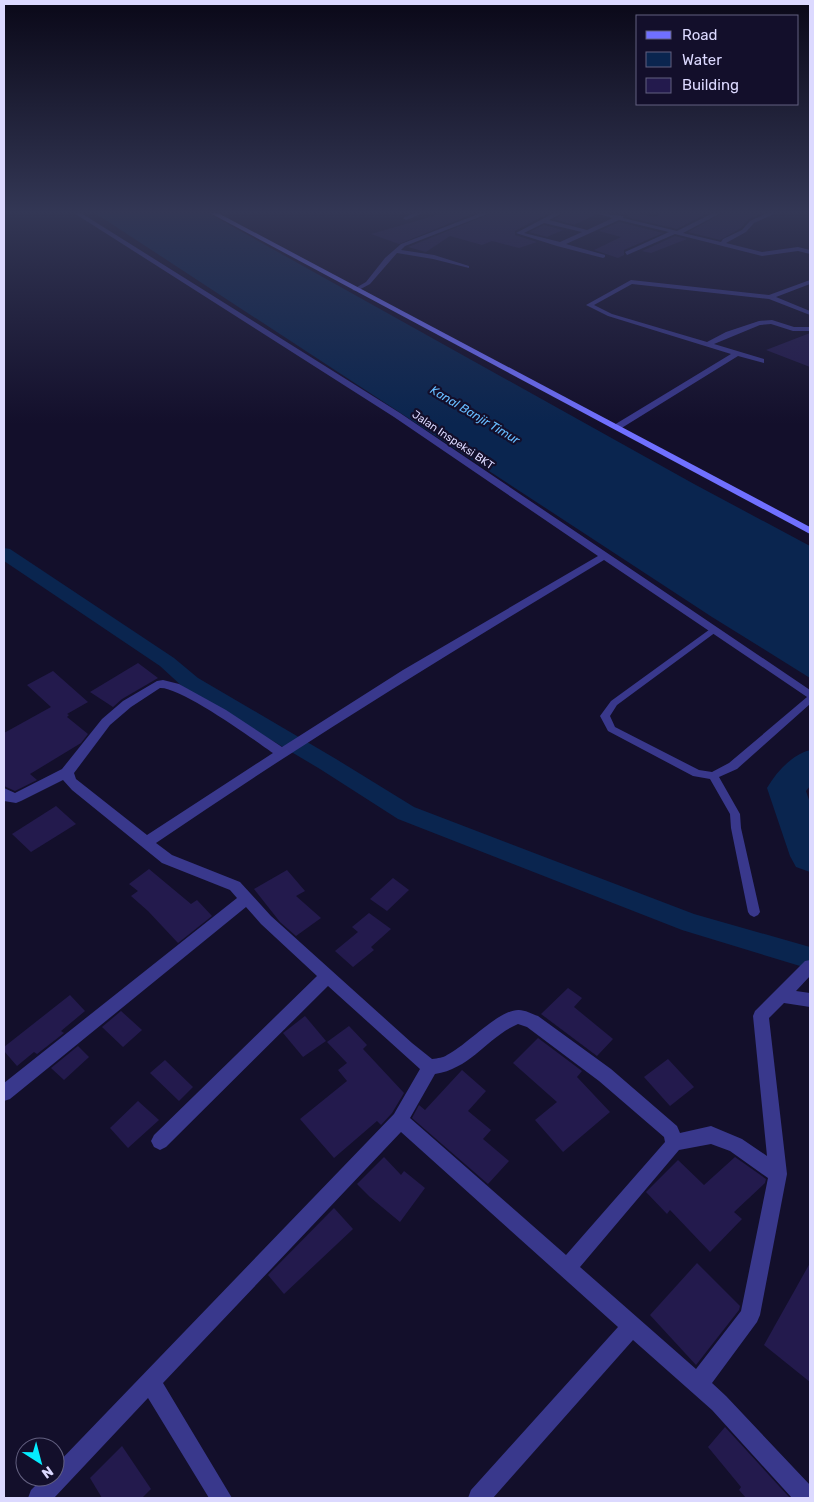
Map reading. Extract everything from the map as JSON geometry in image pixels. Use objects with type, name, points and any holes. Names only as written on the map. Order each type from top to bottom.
[{"type":"street","name":"Jalan Inspeksi BKT","points":[[191,283],[397,416],[810,697]]},
{"type":"street","points":[[342,283],[617,427],[810,531]]},
{"type":"street","points":[[355,290],[368,283]]},
{"type":"street","points":[[629,283],[588,305],[610,315],[761,361]]},
{"type":"street","points":[[641,283],[770,297],[810,312]]},
{"type":"street","points":[[770,297],[807,283]]},
{"type":"street","points":[[707,345],[738,330],[759,323],[772,322],[793,329],[810,329]]},
{"type":"street","points":[[617,427],[737,354]]},
{"type":"street","points":[[146,843],[407,673],[604,556]]},
{"type":"street","points":[[4,793],[8,797],[16,798],[67,772],[106,722],[135,699],[157,685],[163,684],[175,687],[285,751]]},
{"type":"street","points":[[67,772],[70,782],[167,859],[235,886],[266,920],[406,1048],[430,1067],[448,1064],[463,1055],[503,1023],[518,1017],[532,1021],[605,1075],[671,1132],[674,1143]]},
{"type":"street","points":[[4,1093],[247,898]]},
{"type":"street","points":[[698,1384],[750,1315],[778,1174],[761,1016],[807,970]]},
{"type":"street","points":[[160,1141],[328,976]]},
{"type":"street","points":[[781,996],[810,1000]]},
{"type":"street","points":[[39,1498],[400,1120],[430,1067]]},
{"type":"street","points":[[400,1120],[719,1403],[807,1498]]},
{"type":"street","points":[[567,1268],[674,1143],[711,1135],[736,1145],[778,1174]]},
{"type":"street","points":[[479,1498],[632,1326]]},
{"type":"street","points":[[150,1382],[221,1498]]},
{"type":"lane","points":[[712,630],[614,703],[605,716],[612,729],[697,773],[713,776],[733,766],[810,697]]},
{"type":"lane","points":[[713,776],[735,814],[736,828],[754,912]]},
{"type":"water","name":"Kanal Banjir Timur","points":[[202,283],[334,283],[694,484],[810,546],[810,678],[712,617]]},
{"type":"building","points":[[810,333],[810,367],[766,350]]},
{"type":"building","points":[[138,663],[158,678],[122,699],[113,707],[90,692]]},
{"type":"building","points":[[53,671],[88,702],[67,714],[69,715],[67,717],[88,734],[81,743],[30,774],[37,780],[15,791],[4,786],[4,733],[51,707],[27,685]]},
{"type":"building","points":[[56,806],[76,824],[31,852],[12,834]]},
{"type":"building","points":[[149,869],[191,904],[197,900],[212,916],[178,943],[131,896],[138,891],[129,884]]},
{"type":"building","points":[[287,870],[305,891],[296,896],[321,918],[296,936],[280,922],[254,889]]},
{"type":"building","points":[[393,878],[409,890],[387,911],[370,899]]},
{"type":"building","points":[[369,913],[391,929],[371,947],[374,950],[353,967],[335,951],[358,932],[352,927]]},
{"type":"building","points":[[568,988],[582,998],[574,1007],[613,1039],[597,1056],[541,1014]]},
{"type":"building","points":[[70,995],[85,1011],[61,1031],[64,1033],[37,1054],[34,1052],[17,1066],[4,1051],[4,1047]]},
{"type":"building","points":[[121,1011],[142,1030],[123,1047],[102,1027]]},
{"type":"building","points":[[305,1016],[326,1041],[303,1057],[283,1033]]},
{"type":"building","points":[[349,1026],[367,1045],[363,1049],[404,1093],[392,1113],[381,1125],[377,1121],[334,1158],[300,1119],[347,1081],[338,1070],[347,1063],[327,1042]]},
{"type":"building","points":[[538,1038],[582,1071],[577,1077],[610,1112],[563,1152],[535,1120],[557,1102],[513,1063]]},
{"type":"building","points":[[78,1046],[89,1057],[64,1080],[51,1068]]},
{"type":"building","points":[[668,1059],[694,1087],[670,1106],[644,1077]]},
{"type":"building","points":[[165,1060],[193,1087],[179,1101],[150,1073]]},
{"type":"building","points":[[462,1070],[486,1091],[468,1111],[491,1130],[483,1139],[509,1161],[488,1184],[412,1118],[419,1105],[425,1110]]},
{"type":"building","points":[[138,1101],[159,1120],[128,1148],[110,1128]]},
{"type":"building","points":[[384,1157],[401,1175],[404,1171],[425,1188],[400,1222],[357,1184]]},
{"type":"building","points":[[735,1157],[766,1179],[765,1183],[734,1212],[742,1219],[710,1252],[670,1210],[667,1214],[646,1192],[678,1160],[704,1185]]},
{"type":"building","points":[[334,1208],[353,1229],[284,1294],[268,1275]]},
{"type":"building","points":[[697,1263],[740,1306],[739,1310],[696,1365],[650,1315]]},
{"type":"building","points":[[810,1263],[810,1382],[764,1345]]},
{"type":"building","points":[[725,1427],[790,1498],[746,1498],[739,1490],[741,1487],[708,1447]]},
{"type":"building","points":[[122,1446],[151,1489],[142,1498],[102,1498],[90,1478]]},
{"type":"waterway","points":[[4,553],[167,662],[191,683],[328,764],[406,813],[691,923],[810,958]]},
{"type":"waterway","points":[[810,763],[786,788],[810,856]]}]
